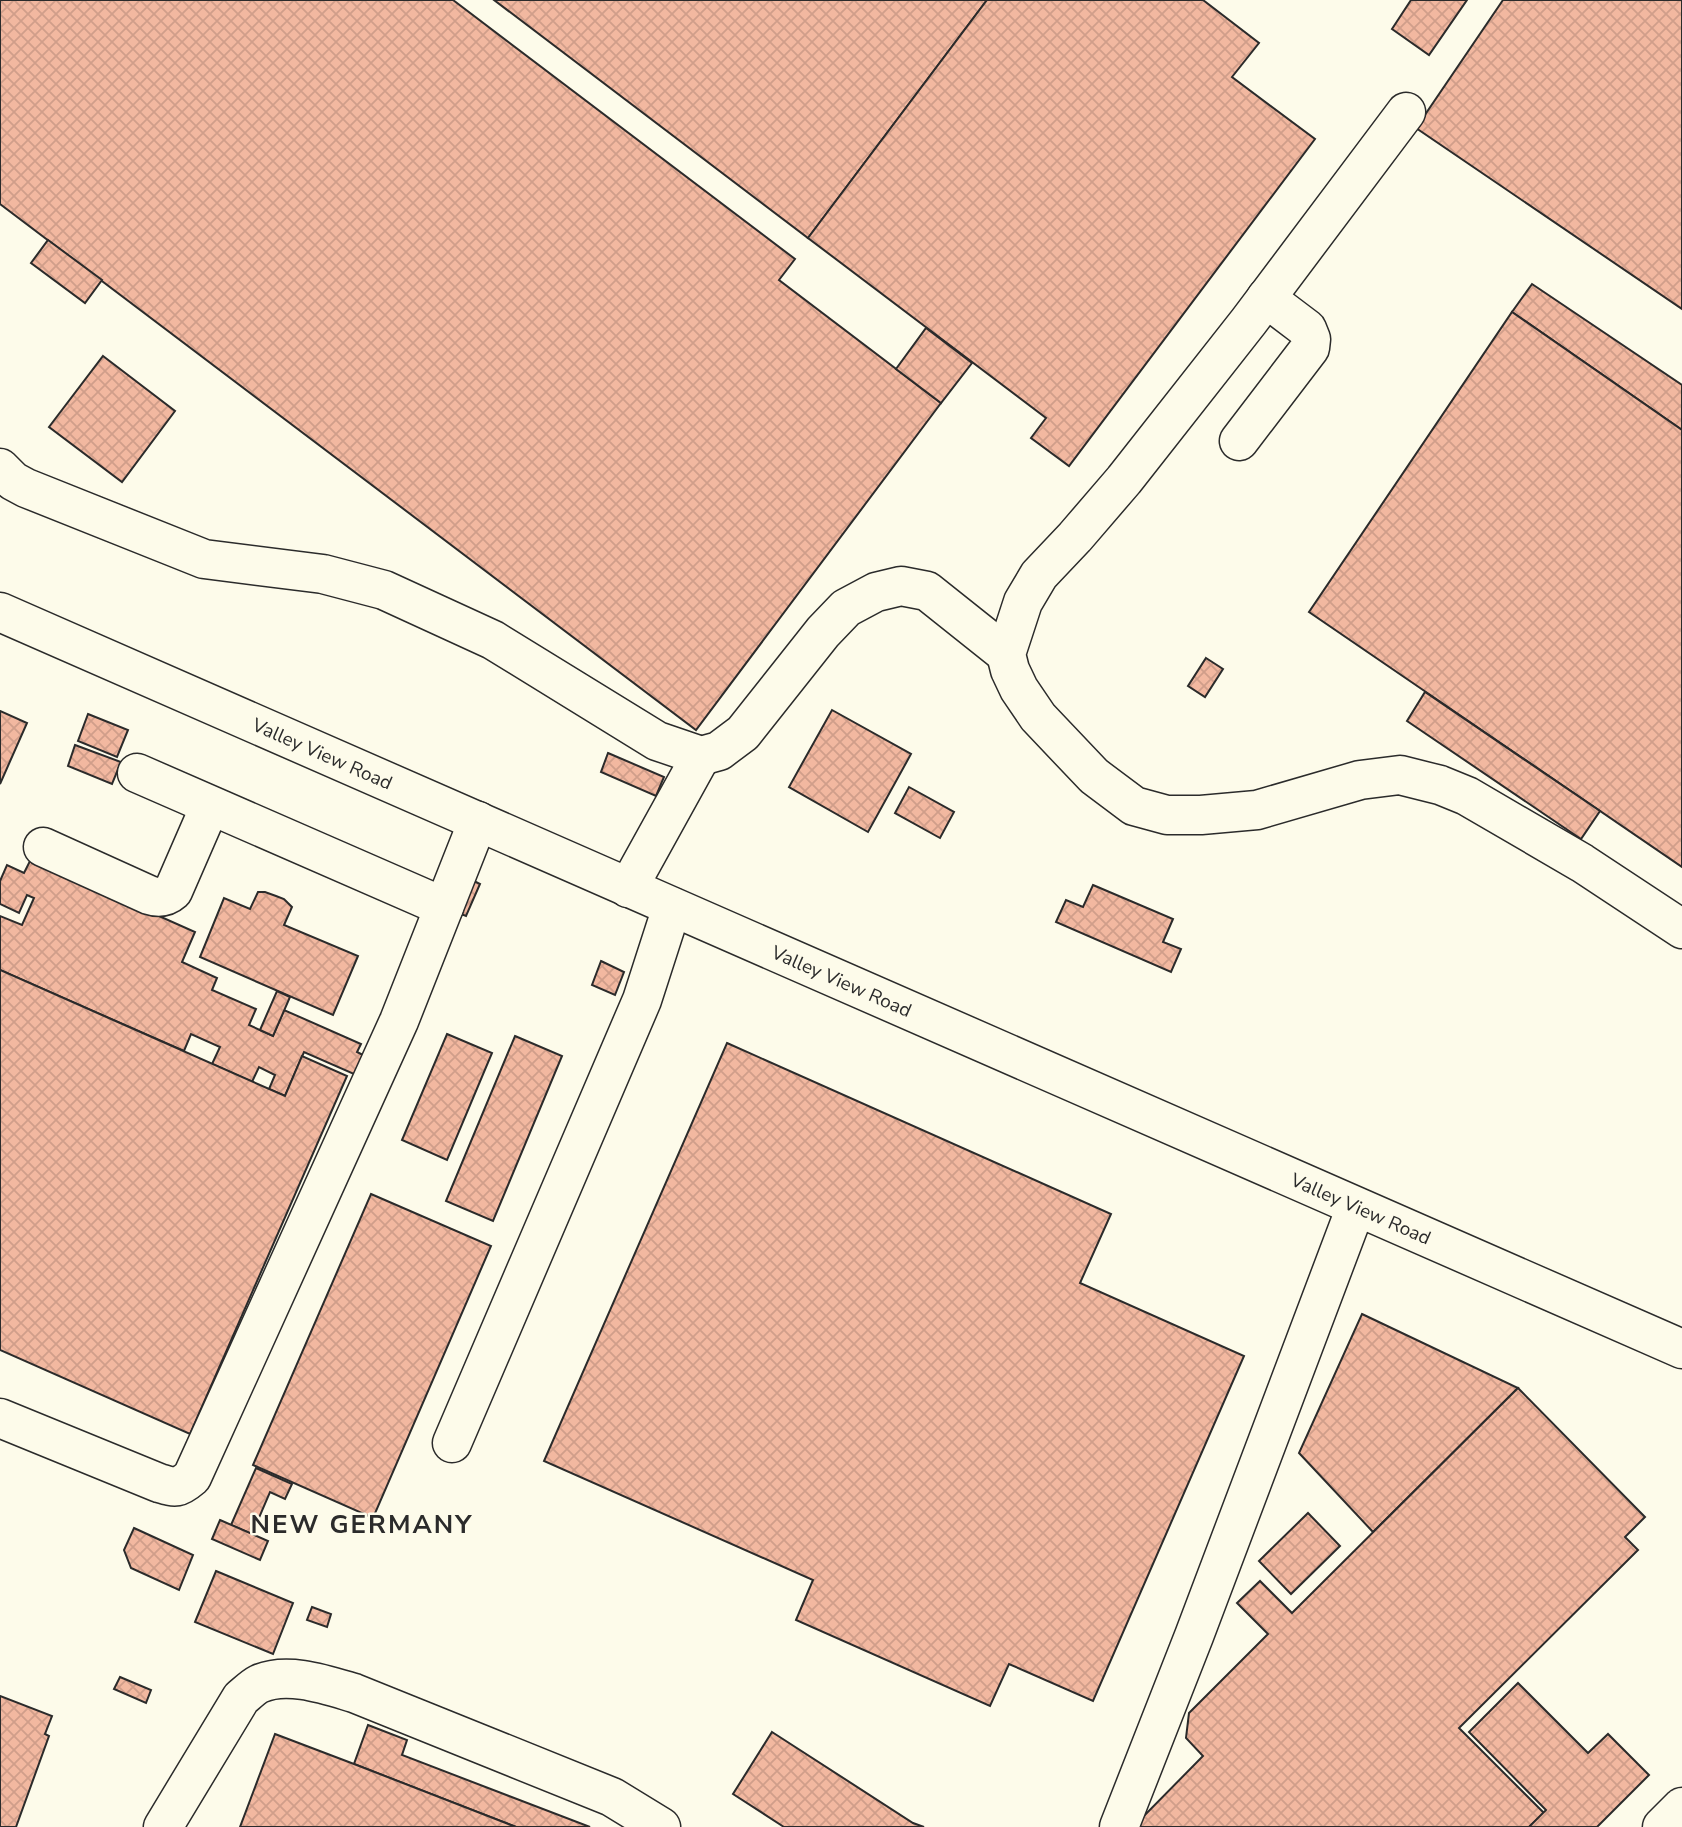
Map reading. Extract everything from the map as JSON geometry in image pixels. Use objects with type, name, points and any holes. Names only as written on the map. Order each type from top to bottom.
[{"type":"street","points":[[1406,112],[1124,480],[1039,575],[1023,602],[1006,654],[1010,670],[1038,717],[1094,776],[1134,806],[1167,815],[1257,810],[1360,780],[1400,775],[1440,785],[1467,796],[1582,863],[1682,929]]},
{"type":"street","points":[[1239,441],[1310,348],[1311,339],[1307,329],[1266,298]]},
{"type":"street","points":[[0,468],[13,481],[26,488],[204,559],[323,574],[384,590],[493,640],[657,741],[701,756],[719,751],[743,733],[823,632],[846,608],[876,592],[901,586],[927,592],[1006,654]]},
{"type":"street","name":"Valley View Road","points":[[0,612],[1682,1349]]},
{"type":"street","points":[[628,888],[701,756]]},
{"type":"street","points":[[137,773],[444,907]]},
{"type":"street","points":[[43,847],[158,898],[173,891],[211,806]]},
{"type":"street","points":[[0,1418],[159,1483],[181,1487],[192,1477],[393,1034],[478,821]]},
{"type":"street","points":[[452,1443],[642,1000],[672,907]]},
{"type":"street","points":[[1119,1827],[1356,1207]]},
{"type":"street","points":[[163,1827],[241,1698],[259,1684],[297,1679],[355,1693],[612,1797],[661,1827]]},
{"type":"street","points":[[1662,1827],[1682,1807]]},
{"type":"building","points":[[0,0],[453,0],[795,259],[779,280],[941,403],[696,730],[0,204]]},
{"type":"building","points":[[494,0],[987,0],[808,238]]},
{"type":"building","points":[[987,0],[1203,0],[1259,43],[1232,77],[1315,139],[1069,466],[1031,438],[1046,418],[808,238]]},
{"type":"building","points":[[1411,0],[1467,0],[1429,55],[1392,29]]},
{"type":"building","points":[[1503,0],[1682,0],[1682,309],[1416,128]]},
{"type":"building","points":[[48,240],[102,280],[85,303],[31,263]]},
{"type":"building","points":[[1532,284],[1682,385],[1682,430],[1512,312]]},
{"type":"building","points":[[1512,312],[1682,430],[1682,867],[1309,612]]},
{"type":"building","points":[[926,328],[972,363],[941,403],[896,369]]},
{"type":"building","points":[[103,356],[175,411],[122,482],[49,427]]},
{"type":"building","points":[[1206,658],[1223,669],[1205,697],[1188,686]]},
{"type":"building","points":[[1425,692],[1600,811],[1581,839],[1407,721]]},
{"type":"building","points":[[832,710],[911,754],[868,832],[789,787]]},
{"type":"building","points":[[0,711],[27,723],[0,784]]},
{"type":"building","points":[[88,714],[128,730],[117,757],[78,741]]},
{"type":"building","points":[[75,745],[121,762],[112,784],[68,766]]},
{"type":"building","points":[[608,753],[664,777],[656,796],[601,772]]},
{"type":"building","points":[[909,787],[954,812],[940,838],[895,813]]},
{"type":"building","points":[[31,859],[195,932],[182,962],[217,978],[212,990],[256,1009],[249,1025],[273,1036],[284,1010],[361,1044],[357,1052],[371,1059],[363,1078],[304,1052],[285,1096],[269,1089],[275,1075],[259,1067],[252,1082],[212,1064],[220,1047],[191,1034],[184,1051],[0,970],[0,916],[22,925],[34,898],[27,895],[19,913],[0,904],[0,881],[7,865],[24,873]]},
{"type":"building","points":[[466,877],[480,884],[466,916],[451,910]]},
{"type":"building","points":[[1093,885],[1173,919],[1163,942],[1181,949],[1171,972],[1056,922],[1066,900],[1083,907]]},
{"type":"building","points":[[258,892],[284,899],[292,907],[284,925],[358,956],[333,1015],[200,957],[224,898],[250,909]]},
{"type":"building","points":[[601,961],[624,972],[615,995],[592,985]]},
{"type":"building","points":[[0,970],[285,1096],[302,1056],[347,1076],[190,1434],[0,1350]]},
{"type":"building","points":[[277,991],[290,997],[273,1036],[260,1030]]},
{"type":"building","points":[[447,1034],[492,1053],[447,1160],[402,1140]]},
{"type":"building","points":[[515,1036],[562,1056],[493,1221],[446,1201]]},
{"type":"building","points":[[727,1043],[1111,1214],[1080,1283],[1244,1356],[1093,1701],[1009,1664],[990,1706],[796,1620],[813,1580],[544,1461]]},
{"type":"building","points":[[371,1194],[491,1246],[373,1518],[253,1465]]},
{"type":"building","points":[[1362,1314],[1518,1388],[1373,1532],[1299,1453]]},
{"type":"building","points":[[1518,1388],[1645,1517],[1625,1537],[1638,1550],[1459,1728],[1544,1813],[1529,1827],[1135,1827],[1203,1756],[1186,1738],[1189,1713],[1268,1634],[1237,1603],[1260,1581],[1292,1613]]},
{"type":"building","points":[[256,1468],[292,1484],[285,1499],[270,1492],[252,1534],[231,1525]]},
{"type":"building","points":[[1308,1513],[1340,1546],[1291,1594],[1259,1561]]},
{"type":"building","points":[[220,1520],[268,1541],[260,1560],[212,1539]]},
{"type":"building","points":[[134,1528],[193,1555],[179,1590],[131,1568],[124,1550]]},
{"type":"building","points":[[216,1571],[293,1603],[273,1654],[195,1622]]},
{"type":"building","points":[[312,1607],[331,1614],[327,1627],[307,1620]]},
{"type":"building","points":[[120,1677],[151,1690],[146,1703],[114,1689]]},
{"type":"building","points":[[1518,1683],[1588,1753],[1608,1734],[1649,1775],[1597,1827],[1529,1827],[1546,1810],[1469,1732]]},
{"type":"building","points":[[0,1696],[52,1716],[45,1734],[49,1736],[16,1827],[0,1827]]},
{"type":"building","points":[[368,1725],[407,1740],[402,1755],[590,1827],[516,1827],[354,1764]]},
{"type":"building","points":[[772,1732],[913,1823],[924,1827],[784,1827],[733,1794]]},
{"type":"building","points":[[275,1734],[354,1764],[516,1827],[240,1827]]},
{"type":"district","name":"NEW GERMANY","points":[[362,1524]]}]
